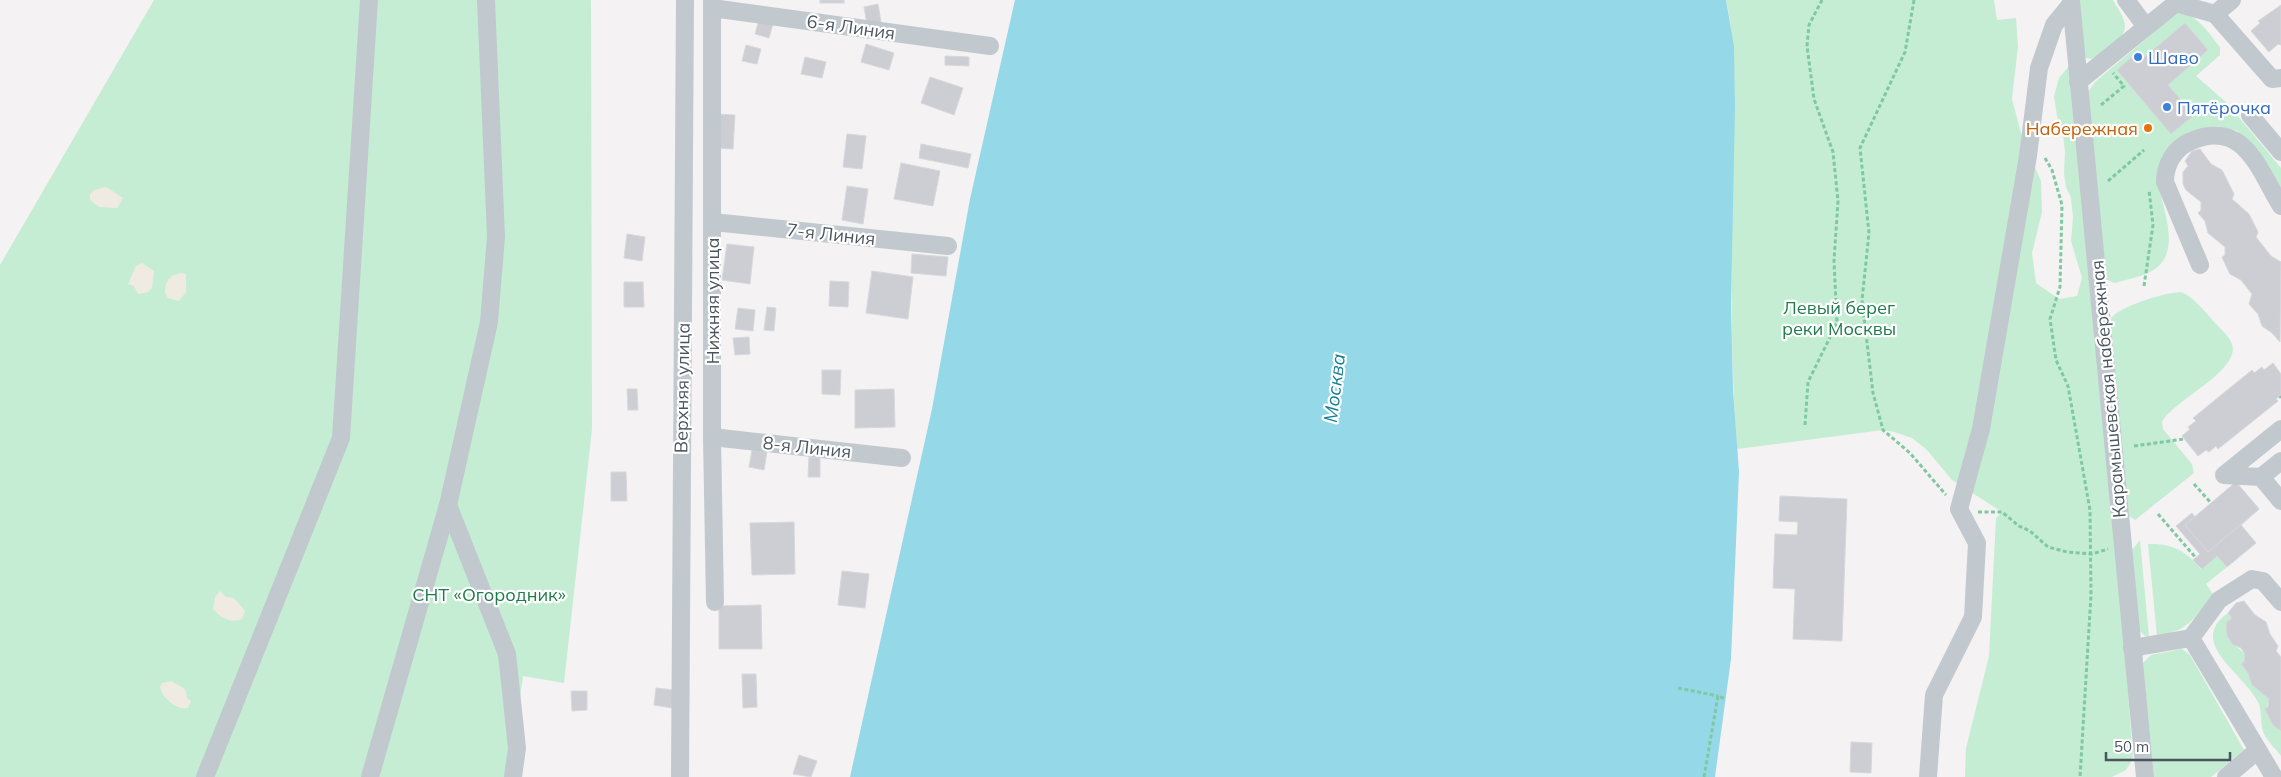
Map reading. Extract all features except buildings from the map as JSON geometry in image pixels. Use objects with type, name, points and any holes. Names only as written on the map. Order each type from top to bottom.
[{"type":"street","points":[[205,777],[341,438],[370,0]]},
{"type":"street","points":[[370,777],[448,505],[489,322],[496,237],[486,0]]},
{"type":"street","name":"Верхняя улица","points":[[680,777],[680,436],[685,222],[685,0]]},
{"type":"street","points":[[2126,0],[2146,27]]},
{"type":"street","points":[[2215,14],[2232,0]]},
{"type":"street","points":[[2078,82],[2178,1],[2215,14],[2272,79],[2281,78]]},
{"type":"street","points":[[1928,777],[1934,695],[1973,617],[1977,543],[1958,509],[1981,429],[2031,137],[2039,68],[2054,25],[2071,2]]},
{"type":"street","name":"Карамышевская набережная","points":[[2071,2],[2144,777]]},
{"type":"street","name":"6-я Линия","points":[[712,4],[990,46]]},
{"type":"street","name":"Нижняя улица","points":[[712,4],[712,437],[715,602]]},
{"type":"street","points":[[2250,115],[2281,152]]},
{"type":"street","points":[[2200,265],[2165,182],[2165,169],[2172,156],[2186,143],[2206,135],[2218,134],[2233,138],[2246,147],[2281,206]]},
{"type":"street","name":"7-я Линия","points":[[713,222],[948,246]]},
{"type":"street","points":[[2281,429],[2224,475],[2261,477],[2281,461]]},
{"type":"street","name":"8-я Линия","points":[[712,437],[902,458]]},
{"type":"street","points":[[2261,477],[2281,501]]},
{"type":"street","points":[[448,505],[507,654],[517,748],[512,777]]},
{"type":"street","points":[[2132,648],[2191,638],[2220,600],[2252,579],[2263,581],[2281,602]]},
{"type":"street","points":[[2191,638],[2274,777]]},
{"type":"street","points":[[2226,777],[2258,750]]},
{"type":"path","points":[[1805,425],[1808,382],[1837,323],[1834,261],[1838,201],[1833,152],[1814,99],[1806,46],[1808,25],[1822,0]]},
{"type":"path","points":[[1914,0],[1905,52],[1860,148],[1869,233],[1862,300],[1874,393],[1882,430],[1910,453],[1958,509],[1983,513],[2002,512],[2019,526],[2030,531],[2048,547],[2067,552],[2092,554]]},
{"type":"path","points":[[2101,106],[2124,86],[2104,61]]},
{"type":"path","points":[[2031,137],[2052,170],[2062,205],[2060,287],[2050,320],[2056,360],[2069,395],[2090,510],[2092,554],[2088,661],[2082,720],[2080,777]]},
{"type":"path","points":[[2108,181],[2144,150]]},
{"type":"path","points":[[2144,286],[2153,224],[2148,186],[2165,182]]},
{"type":"path","points":[[2134,446],[2184,439]]},
{"type":"path","points":[[2194,484],[2211,503]]},
{"type":"path","points":[[2158,514],[2196,558]]},
{"type":"path","points":[[1678,688],[1726,699]]},
{"type":"path","points":[[1704,777],[1718,696]]},
{"type":"green space","name":"СНТ «Огородник»","points":[[154,0],[591,0],[592,429],[564,683],[523,676],[509,777],[0,777],[0,265]]},
{"type":"green space","name":"Левый берег реки Москвы","points":[[1726,0],[1994,0],[1997,20],[2016,18],[2018,46],[2012,99],[2022,137],[2041,181],[2042,212],[2032,253],[2036,283],[2059,299],[2077,296],[2082,278],[2071,241],[2073,218],[2071,198],[2066,187],[2063,134],[2057,116],[2054,96],[2059,78],[2070,65],[2126,666],[2133,759],[2126,770],[2112,777],[1965,777],[1966,748],[1989,656],[1996,518],[2002,512],[1952,480],[1927,450],[1912,438],[1883,430],[1737,449],[1732,311],[1734,64],[1733,43]]},
{"type":"green space","points":[[2079,0],[2113,0],[2125,23],[2122,36],[2092,59],[2085,58]]},
{"type":"green space","points":[[2177,13],[2190,16],[2202,24],[2220,47],[2220,55],[2196,76],[2227,103],[2281,168],[2281,189],[2251,144],[2237,131],[2217,126],[2205,129],[2157,182],[2169,232],[2169,245],[2166,256],[2159,266],[2148,273],[2114,283],[2106,279],[2088,92],[2095,82]]},
{"type":"green space","points":[[2181,292],[2195,302],[2227,335],[2232,344],[2232,354],[2226,365],[2216,375],[2178,405],[2162,422],[2163,429],[2192,464],[2194,473],[2135,520],[2129,516],[2110,320],[2114,315],[2131,305],[2154,297]]},
{"type":"green space","points":[[2140,540],[2149,637],[2139,630],[2132,550]]},
{"type":"green space","points":[[2148,544],[2164,545],[2178,549],[2190,557],[2201,569],[2217,556],[2227,567],[2206,584],[2213,594],[2190,622],[2177,630],[2157,636]]},
{"type":"green space","points":[[2228,613],[2232,618],[2226,623],[2228,639],[2245,654],[2244,662],[2241,665],[2248,673],[2252,685],[2269,699],[2267,708],[2269,717],[2277,729],[2281,731],[2281,756],[2264,734],[2259,704],[2223,659],[2216,647],[2213,636],[2216,624]]},
{"type":"green space","points":[[2182,649],[2190,655],[2244,750],[2211,777],[2154,777],[2143,663],[2151,655]]},
{"type":"sand","points":[[106,187],[123,198],[117,208],[99,207],[90,200],[90,194],[94,190]]},
{"type":"sand","points":[[142,263],[154,271],[152,288],[148,292],[138,294],[134,286],[128,284],[136,266]]},
{"type":"sand","points":[[186,274],[186,292],[179,301],[168,298],[165,293],[167,282],[173,275]]},
{"type":"sand","points":[[220,591],[226,597],[234,598],[245,611],[242,619],[234,621],[226,619],[213,609],[215,597]]},
{"type":"sand","points":[[171,681],[185,689],[187,698],[191,701],[188,708],[175,705],[161,691],[162,683]]},
{"type":"water","name":"Москва","points":[[1015,0],[1726,0],[1734,46],[1735,107],[1731,306],[1733,389],[1739,472],[1731,659],[1715,777],[850,777],[932,409],[970,199]]},
{"type":"place","name":"Шаво","points":[[2138,57]]},
{"type":"place","name":"Пятёрочка","points":[[2167,107]]},
{"type":"place","name":"Набережная","points":[[2148,128]]}]
